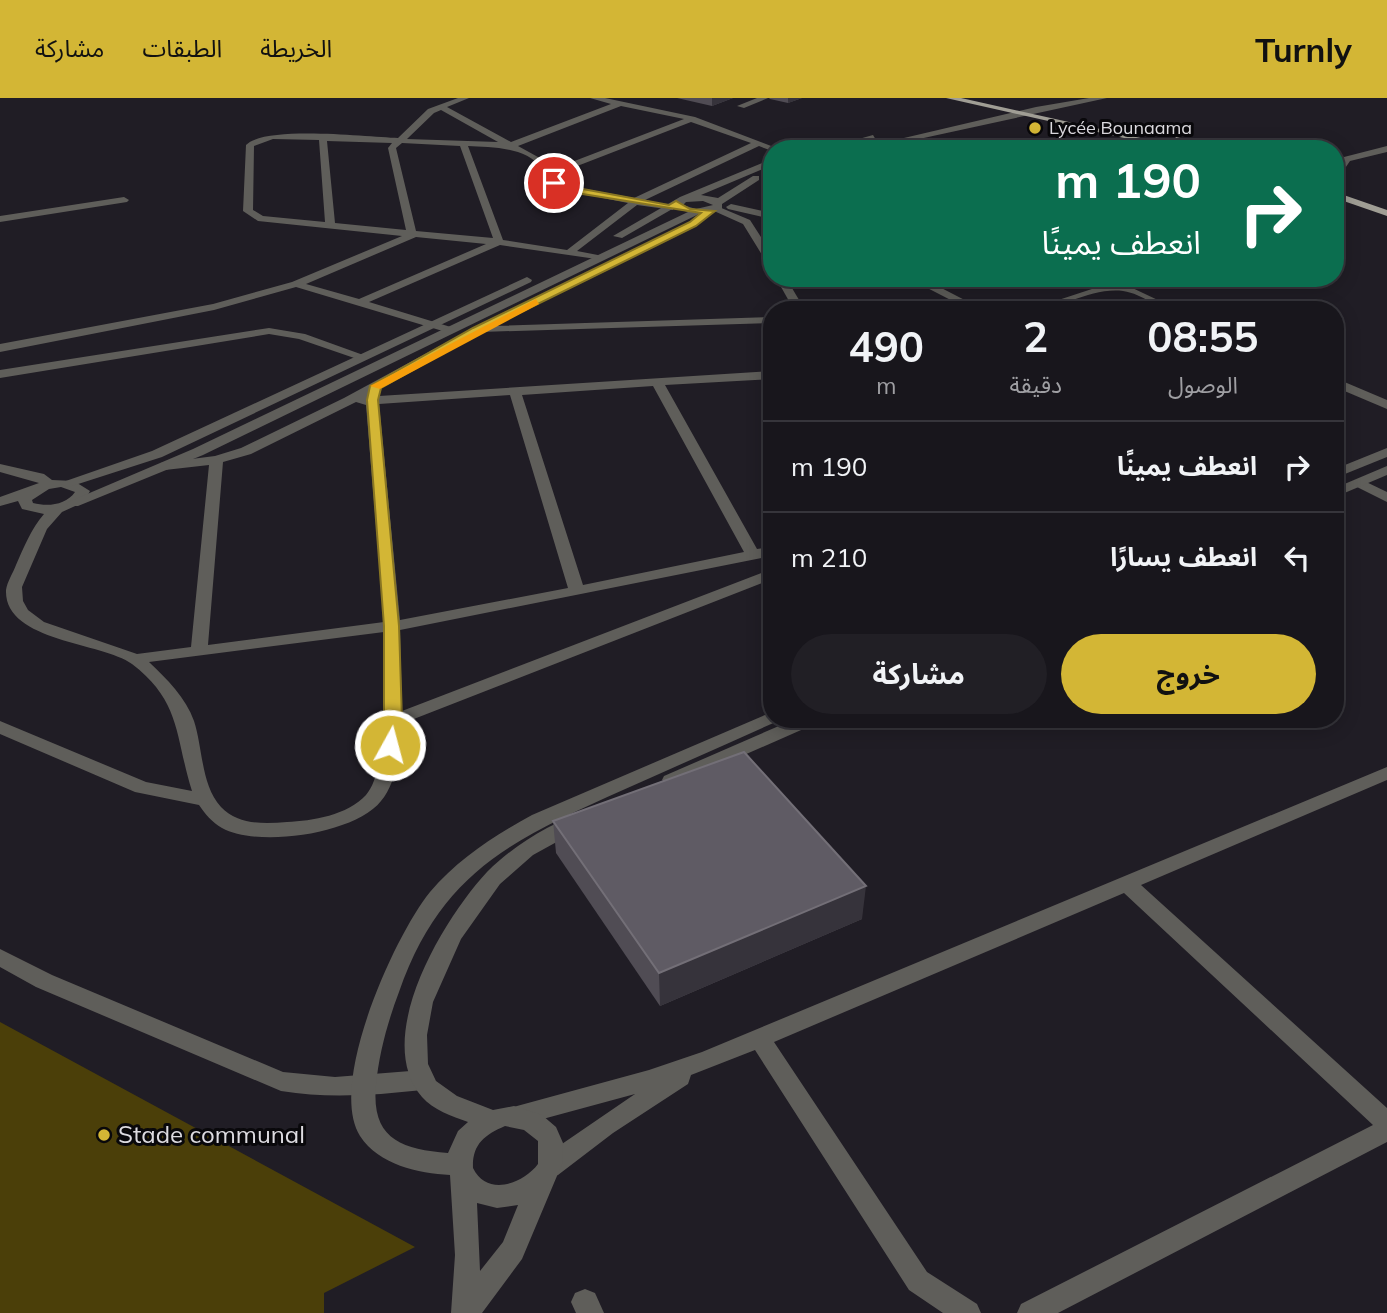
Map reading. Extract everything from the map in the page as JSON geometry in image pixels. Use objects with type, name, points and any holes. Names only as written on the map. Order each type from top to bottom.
[{"type":"main road","points":[[950,98],[1003,108],[1037,109],[1174,140]]},
{"type":"main road","points":[[979,98],[1148,140]]},
{"type":"main road","points":[[1344,189],[1387,203]]},
{"type":"main road","points":[[1344,198],[1387,213]]},
{"type":"street","points":[[412,235],[392,148],[396,141],[439,106],[465,98]]},
{"type":"street","points":[[594,98],[692,119],[763,146]]},
{"type":"street","points":[[741,106],[764,98]]},
{"type":"street","points":[[897,140],[1061,98]]},
{"type":"street","points":[[1037,109],[1103,98]]},
{"type":"street","points":[[599,258],[499,242],[261,219],[248,211],[250,145],[273,136],[513,145],[621,103]]},
{"type":"street","points":[[439,106],[544,164],[554,183],[570,190],[636,201],[677,203],[703,198],[747,222],[763,248]]},
{"type":"street","points":[[866,140],[1003,108]]},
{"type":"street","points":[[548,174],[692,119]]},
{"type":"street","points":[[323,138],[330,226]]},
{"type":"street","points":[[463,143],[499,242]]},
{"type":"street","points":[[570,252],[636,201],[757,144]]},
{"type":"street","points":[[1344,164],[1347,159],[1387,149]]},
{"type":"street","points":[[0,502],[157,454],[428,324],[586,254],[677,203],[763,166]]},
{"type":"street","points":[[165,466],[216,460],[246,450],[348,401],[374,393],[477,330],[693,224],[745,183],[763,176]]},
{"type":"street","points":[[0,219],[124,200]]},
{"type":"street","points":[[677,203],[679,208],[696,212]]},
{"type":"street","points":[[0,513],[57,509],[165,466],[696,212],[716,206],[763,214]]},
{"type":"street","points":[[0,348],[214,307],[296,284],[412,235]]},
{"type":"street","points":[[359,303],[499,242]]},
{"type":"street","points":[[296,284],[450,330]]},
{"type":"street","points":[[932,287],[960,301]]},
{"type":"street","points":[[1062,301],[1101,289],[1126,288],[1154,301]]},
{"type":"street","points":[[477,330],[763,320]]},
{"type":"street","points":[[0,373],[269,331],[301,336],[360,356]]},
{"type":"street","points":[[374,393],[515,391],[763,375]]},
{"type":"street","points":[[657,383],[752,555]]},
{"type":"street","points":[[1344,386],[1387,405]]},
{"type":"street","points":[[515,391],[577,591]]},
{"type":"street","points":[[0,727],[142,788],[203,799],[230,824],[267,830],[308,827],[350,816],[377,794],[386,769],[394,720],[392,626],[374,393]]},
{"type":"street","points":[[1344,470],[1387,452]]},
{"type":"street","points":[[199,651],[216,460]]},
{"type":"street","points":[[0,485],[7,469],[39,477],[50,485]]},
{"type":"street","points":[[1344,490],[1387,470]]},
{"type":"street","points":[[67,483],[83,491],[73,503]]},
{"type":"street","points":[[1360,483],[1387,498]]},
{"type":"street","points":[[34,491],[25,499],[27,506],[34,509],[40,528]]},
{"type":"street","points":[[0,609],[40,528],[57,509]]},
{"type":"street","points":[[10,591],[22,613],[38,625],[136,659],[392,626],[763,553]]},
{"type":"street","points":[[394,720],[763,577]]},
{"type":"street","points":[[136,659],[176,702],[185,720],[203,799]]},
{"type":"street","points":[[710,1059],[604,1126],[526,1191],[508,1196],[489,1196],[473,1189],[460,1171],[404,1156],[377,1138],[366,1125],[364,1087],[390,983],[411,940],[438,898],[468,866],[503,840],[560,810],[763,722]]},
{"type":"street","points":[[789,728],[552,834],[510,861],[474,899],[443,948],[420,1013],[415,1054],[423,1080],[440,1098],[490,1119],[517,1116],[649,1080],[710,1059],[1387,773]]},
{"type":"street","points":[[1126,883],[1387,1123]]},
{"type":"street","points":[[0,957],[44,981],[262,1074],[298,1084],[364,1087],[423,1080]]},
{"type":"street","points":[[759,1038],[918,1280],[967,1313]]},
{"type":"street","points":[[465,1313],[513,1250],[552,1153],[550,1139],[531,1120],[517,1116]]},
{"type":"street","points":[[465,1313],[468,1255],[459,1151],[465,1138],[490,1119]]},
{"type":"street","points":[[1031,1313],[1066,1305],[1387,1130]]},
{"type":"shaded area","name":"Stade communal","points":[[0,1022],[415,1247],[324,1293],[324,1313],[0,1313]]},
{"type":"building","points":[[744,752],[866,886],[659,973],[553,821]]},
{"type":"slow traffic","points":[[376,386],[477,330],[536,302]]},
{"type":"place","name":"Lycée Bounaama","points":[[1035,128]]},
{"type":"place","name":"Stade communal","points":[[104,1135]]},
{"type":"route","points":[[390,745],[394,720],[392,626],[372,400],[376,386],[477,330],[693,224],[710,211],[690,211],[679,208],[676,203],[670,208],[570,190],[554,183]]}]
